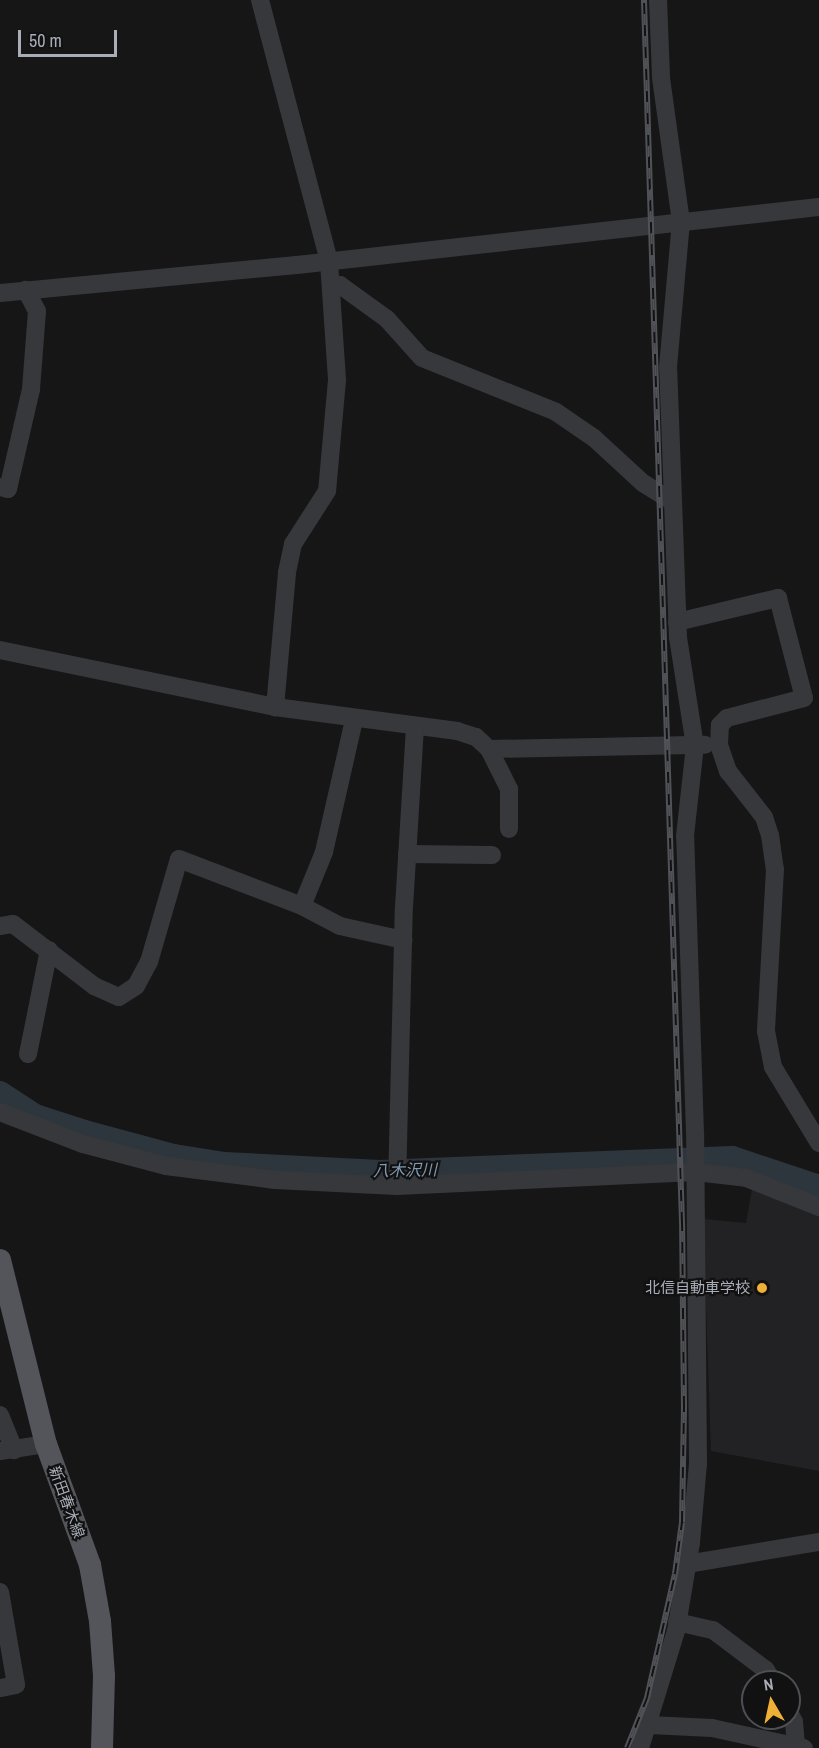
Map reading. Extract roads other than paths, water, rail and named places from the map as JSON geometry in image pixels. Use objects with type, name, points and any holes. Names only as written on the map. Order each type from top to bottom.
[{"type":"main road","name":"新田春木線","points":[[0,1260],[46,1444],[90,1565],[100,1621],[102,1748]]},
{"type":"street","points":[[260,0],[329,262],[338,380],[331,422],[330,477],[320,506],[293,544],[275,707]]},
{"type":"street","points":[[640,1748],[650,1725],[677,1622],[687,1564],[698,1463],[696,1172],[685,836],[696,746],[677,622],[668,367],[681,222],[661,77],[658,0]]},
{"type":"street","points":[[0,293],[329,262],[819,207]]},
{"type":"street","points":[[331,286],[340,285],[387,319],[422,358],[556,412],[594,438],[643,483],[672,501]]},
{"type":"street","points":[[0,487],[8,489],[31,389],[37,311],[26,290]]},
{"type":"street","points":[[677,622],[778,598],[804,698],[728,718],[720,725],[719,745],[728,771],[759,810],[770,836],[775,869],[766,1031],[773,1067],[819,1143]]},
{"type":"street","points":[[1,654],[43,657],[275,707],[354,720],[457,731],[476,737],[489,749],[510,789],[509,829]]},
{"type":"street","points":[[302,906],[324,852],[354,720]]},
{"type":"street","points":[[397,1183],[403,940],[415,728]]},
{"type":"street","points":[[489,749],[719,745]]},
{"type":"street","points":[[407,854],[492,855]]},
{"type":"street","points":[[0,926],[14,924],[94,986],[119,997],[136,986],[149,962],[179,859],[302,906],[339,926],[403,940]]},
{"type":"street","points":[[28,1054],[49,950]]},
{"type":"street","points":[[0,1112],[83,1144],[166,1166],[275,1180],[397,1183],[696,1172],[747,1178],[819,1207]]},
{"type":"street","points":[[0,1415],[7,1450],[46,1444]]},
{"type":"street","points":[[687,1564],[819,1542]]},
{"type":"street","points":[[0,1592],[2,1620],[15,1685],[0,1688]]},
{"type":"street","points":[[677,1622],[713,1630],[766,1670]]},
{"type":"street","points":[[650,1725],[712,1728],[800,1747],[796,1730]]},
{"type":"waterway","name":"八木沢川","points":[[0,1093],[35,1116],[85,1132],[174,1156],[224,1164],[380,1172],[732,1158],[819,1187]]},
{"type":"railway","points":[[627,1748],[647,1698],[675,1574],[682,1522],[684,1407],[682,1223],[644,0]]},
{"type":"place","name":"北信自動車学校","points":[[762,1288]]}]
